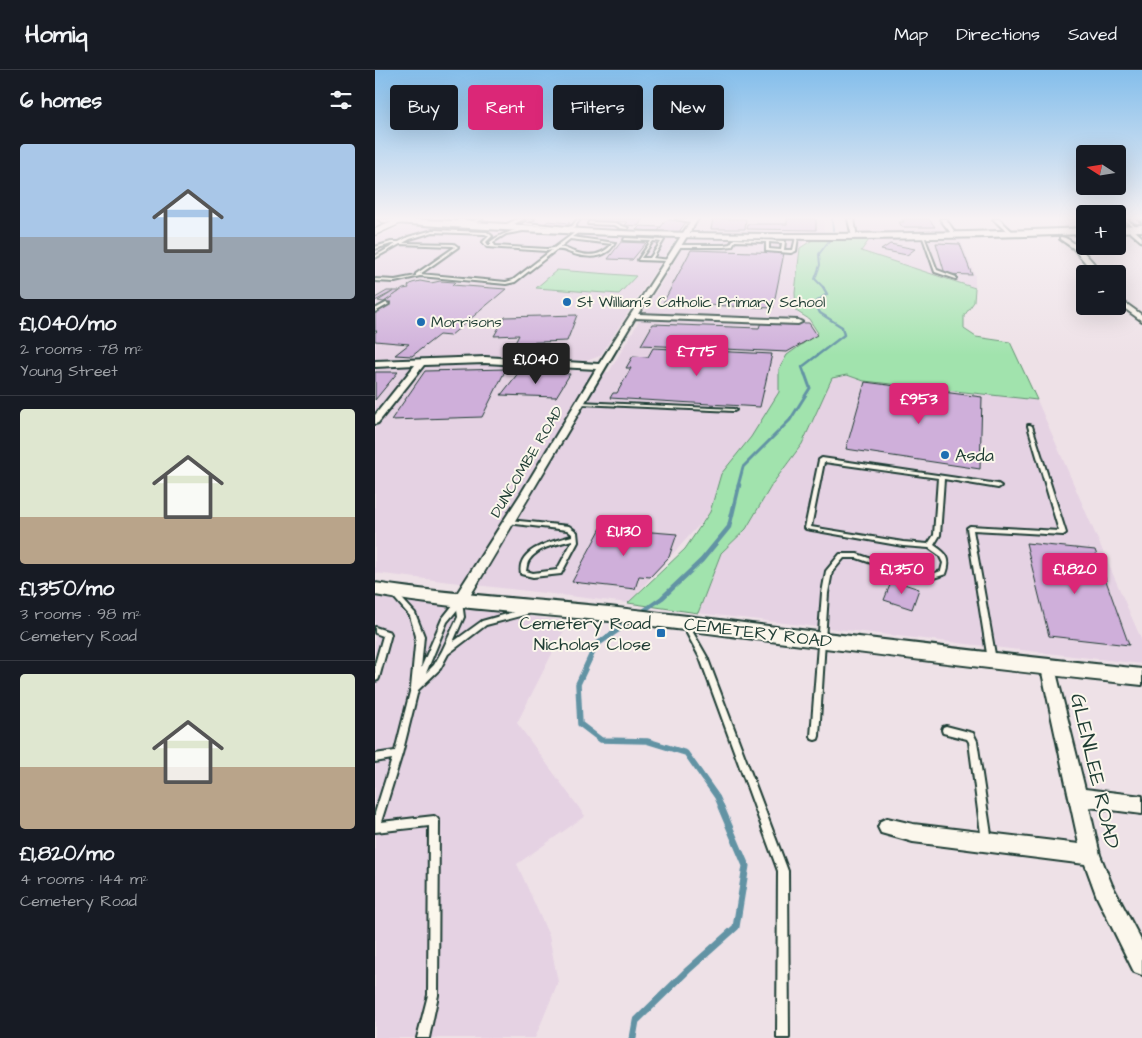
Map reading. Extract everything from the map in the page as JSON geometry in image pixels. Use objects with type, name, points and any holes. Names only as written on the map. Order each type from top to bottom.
[{"type":"street","name":"DUNCOMBE ROAD","points":[[459,602],[665,264]]},
{"type":"street","points":[[1126,306],[1142,319]]},
{"type":"street","points":[[633,316],[798,322]]},
{"type":"street","points":[[375,364],[485,360],[603,367]]},
{"type":"street","points":[[375,421],[421,363]]},
{"type":"street","name":"CEMETERY ROAD","points":[[375,589],[459,602],[621,615],[992,662],[1142,677]]},
{"type":"street","name":"GLENLEE ROAD","points":[[1048,668],[1091,855],[1104,890],[1142,964]]},
{"type":"street","points":[[1077,797],[1142,804]]},
{"type":"street","points":[[887,827],[1091,855]]},
{"type":"lane","points":[[419,276],[418,273],[430,264]]},
{"type":"lane","points":[[375,280],[395,281],[419,276],[449,276],[463,280],[506,283],[514,281],[535,264]]},
{"type":"lane","points":[[933,264],[936,271],[942,275],[955,278]]},
{"type":"lane","points":[[375,311],[387,304]]},
{"type":"lane","points":[[581,403],[734,410]]},
{"type":"lane","points":[[992,662],[970,528],[1063,533],[1030,426]]},
{"type":"lane","points":[[815,736],[825,593],[829,571],[842,556],[857,556],[908,574],[927,578],[944,572],[946,563],[942,554],[930,546],[903,544],[808,528],[822,460],[999,486]]},
{"type":"lane","points":[[930,546],[937,535],[941,477]]},
{"type":"lane","points":[[509,522],[569,528],[575,533],[575,537],[575,542],[559,572],[533,575],[523,572],[522,566],[526,558],[533,552],[575,537]]},
{"type":"lane","points":[[393,592],[413,615],[420,636],[415,688],[398,754],[375,827],[434,821],[433,995],[423,1038]]},
{"type":"lane","points":[[415,688],[437,667],[445,652],[461,617],[459,602]]},
{"type":"lane","points":[[415,688],[444,621],[459,602]]},
{"type":"lane","points":[[445,652],[485,623],[537,609]]},
{"type":"lane","points":[[685,624],[703,657],[783,871],[783,1038]]},
{"type":"lane","points":[[375,630],[387,634],[375,678]]},
{"type":"lane","points":[[946,730],[964,733],[970,736],[973,742],[987,842]]},
{"type":"lane","points":[[375,758],[398,754]]},
{"type":"shaded area","points":[[375,264],[659,264],[600,356],[586,361],[498,356],[375,359]]},
{"type":"shaded area","points":[[673,264],[800,264],[796,311],[817,335],[711,512],[628,603],[375,573],[375,366],[486,365],[609,372]]},
{"type":"shaded area","points":[[902,264],[970,264],[975,275],[975,288]]},
{"type":"shaded area","points":[[847,375],[864,381],[1037,400],[1142,641],[1142,664],[698,613],[721,553],[746,529],[773,483],[802,444],[832,378]]},
{"type":"shaded area","points":[[375,594],[568,622],[517,723],[585,816],[517,864],[549,936],[558,982],[535,1038],[375,1038]]},
{"type":"green space","points":[[798,264],[902,264],[975,288],[974,302],[964,316],[964,329],[976,337],[1010,342],[1037,400],[864,381],[847,375],[832,378],[802,444],[773,483],[746,529],[721,553],[698,613],[628,603],[685,549],[710,512],[721,474],[751,437],[779,392],[779,369],[787,355],[818,333],[809,319],[796,311],[795,293]]},
{"type":"green space","points":[[557,270],[636,276],[619,294],[536,288]]},
{"type":"building","points":[[684,264],[782,264],[773,308],[663,303]]},
{"type":"building","points":[[942,264],[968,264],[972,275],[945,274]]},
{"type":"building","name":"Morrisons","points":[[420,281],[431,283],[440,281],[455,282],[452,285],[506,289],[450,336],[439,335],[412,356],[395,355],[409,344],[375,341],[375,333],[377,331],[375,331],[375,313],[391,302],[384,302],[403,289],[409,288],[408,286],[412,283]]},
{"type":"building","points":[[387,291],[394,291],[375,301],[375,298]]},
{"type":"building","points":[[394,291],[400,291],[384,302],[378,301]]},
{"type":"building","points":[[577,315],[567,341],[515,343],[519,335],[494,336],[505,317]]},
{"type":"building","points":[[761,322],[809,323],[817,335],[787,352],[641,345],[653,324],[759,328]]},
{"type":"building","points":[[653,348],[772,354],[760,407],[610,398],[613,393],[617,393],[631,368],[626,368],[633,356],[648,357]]},
{"type":"building","points":[[506,369],[482,417],[391,420],[425,371]]},
{"type":"building","points":[[375,372],[398,372],[375,400]]},
{"type":"building","points":[[519,372],[570,374],[556,397],[501,395]]},
{"type":"building","points":[[865,382],[982,397],[980,469],[846,449]]},
{"type":"building","points":[[601,528],[677,534],[669,557],[650,577],[639,576],[635,589],[572,582]]},
{"type":"building","points":[[1026,543],[1095,550],[1129,645],[1049,636]]},
{"type":"building","points":[[892,580],[919,589],[912,609],[884,600]]},
{"type":"waterway","points":[[820,264],[815,279],[823,287]]},
{"type":"waterway","points":[[805,375],[802,367],[844,335],[842,327],[820,313],[815,303],[827,294],[823,287]]},
{"type":"waterway","points":[[738,486],[743,467],[790,420],[810,388],[805,374]]},
{"type":"waterway","points":[[639,614],[662,598],[702,560],[729,527],[739,485]]},
{"type":"waterway","points":[[620,628],[631,620]]},
{"type":"waterway","points":[[622,627],[596,645],[578,684],[580,724],[601,740],[647,741],[686,753],[717,797],[722,808]]},
{"type":"waterway","points":[[633,1038],[636,1021],[688,970],[736,927],[746,866],[721,807]]},
{"type":"place","name":"St William's Catholic Primary School","points":[[567,302]]},
{"type":"place","name":"Morrisons","points":[[421,322]]},
{"type":"place","name":"Asda","points":[[945,455]]},
{"type":"place","name":"Cemetery Road Nicholas Close","points":[[661,633]]}]
